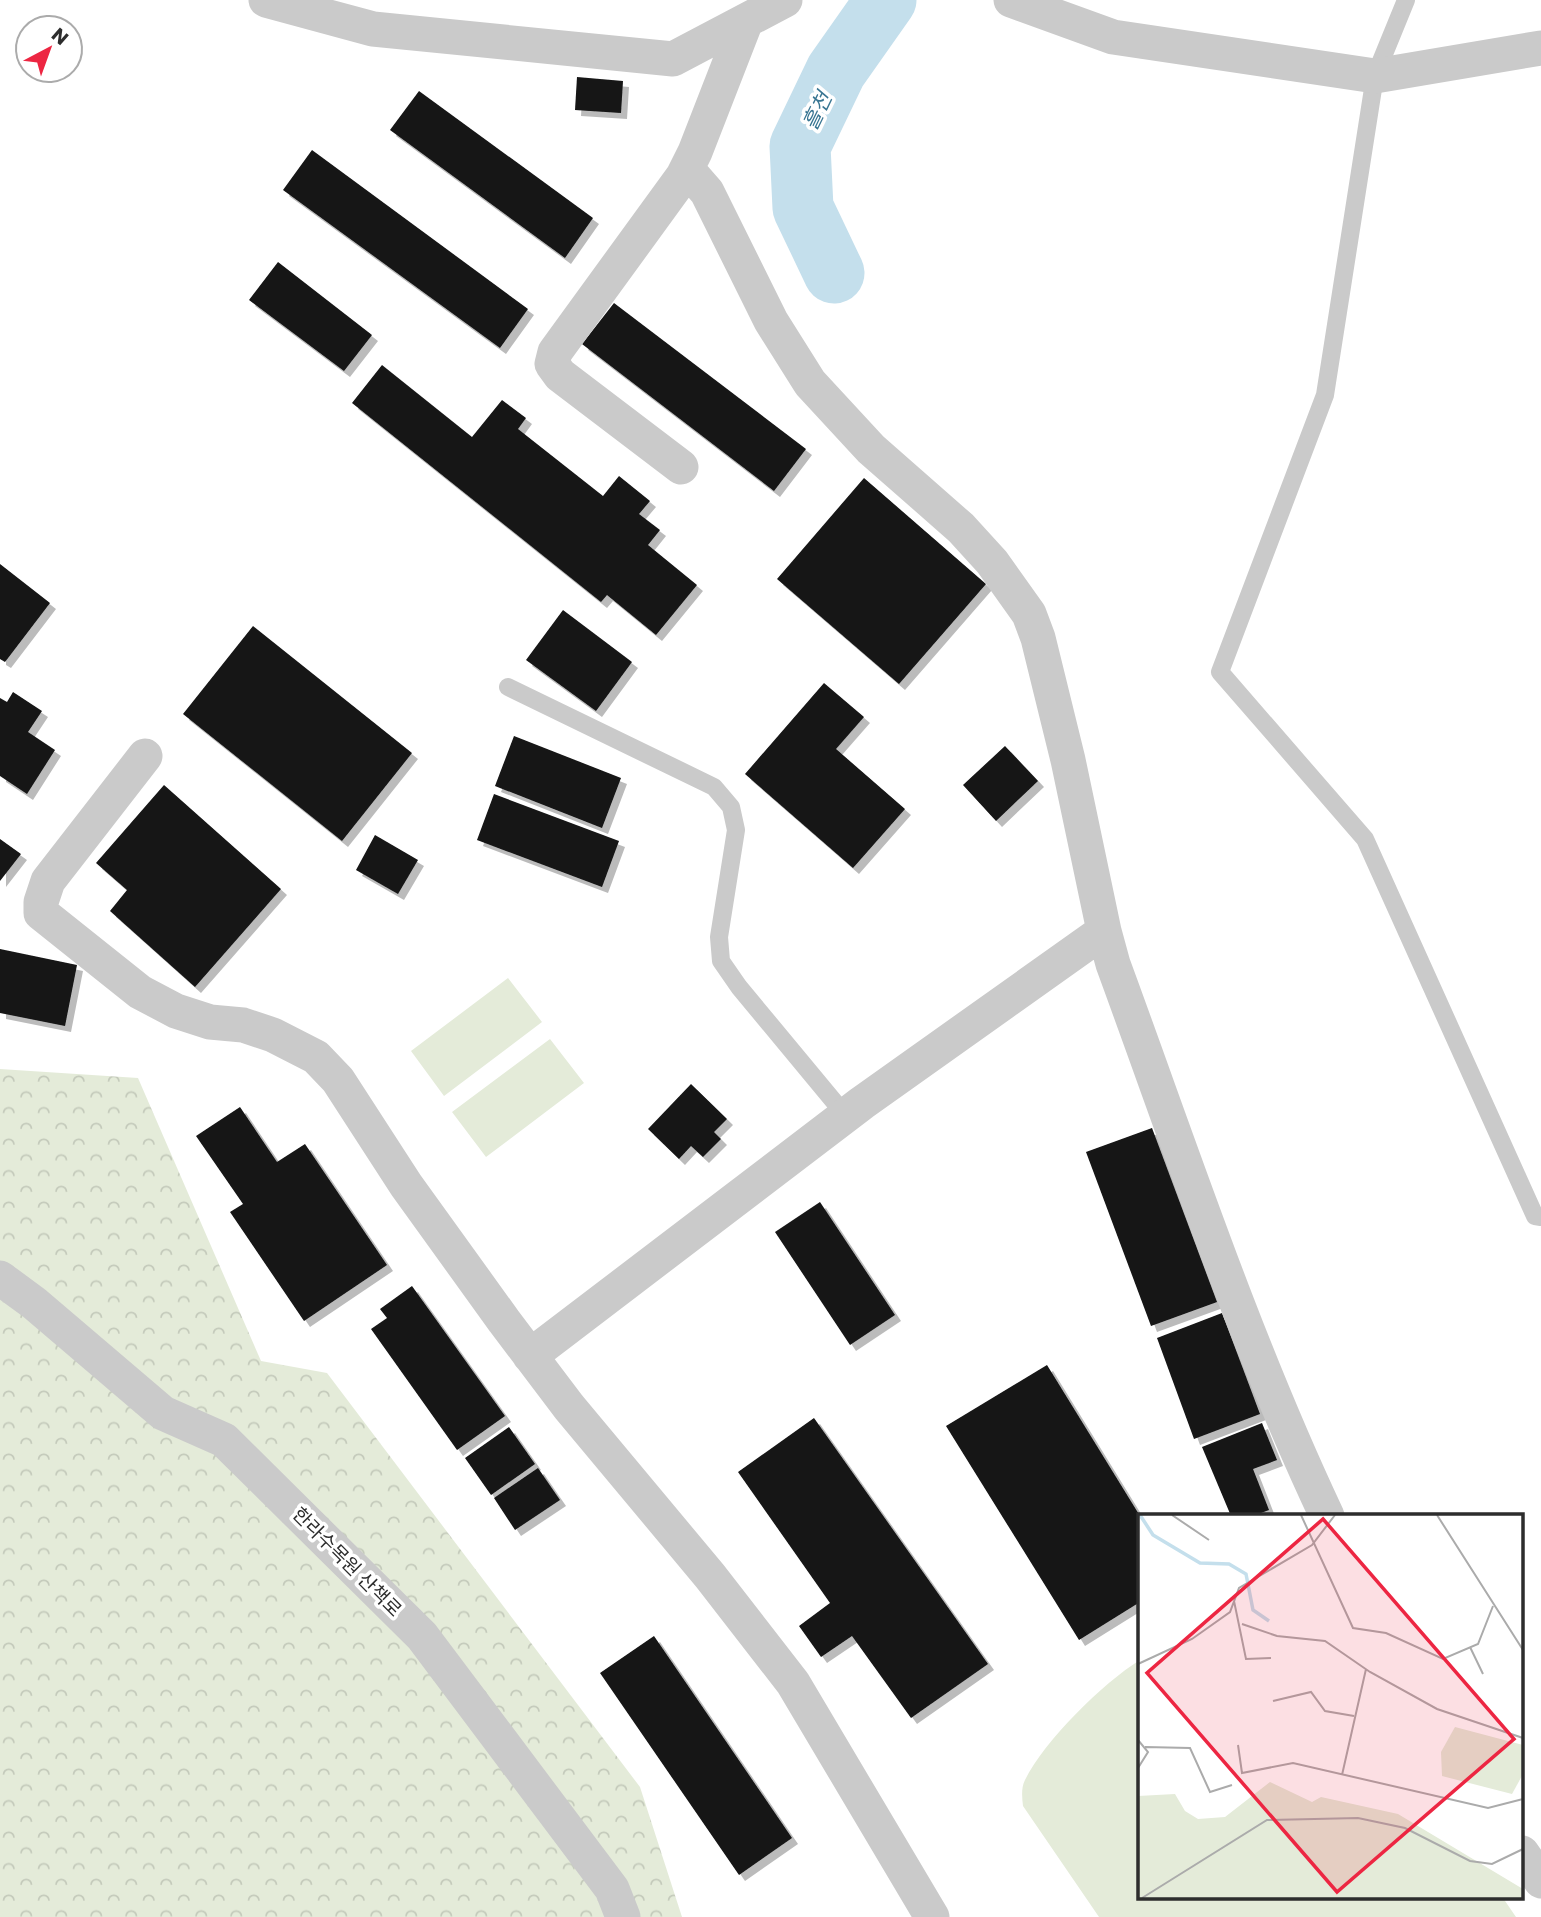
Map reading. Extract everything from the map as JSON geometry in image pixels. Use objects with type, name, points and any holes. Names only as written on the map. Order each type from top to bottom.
[{"type":"street","points":[[266,0],[373,29],[673,59],[785,0]]},
{"type":"street","points":[[1011,0],[1113,37],[1375,76],[1541,48]]},
{"type":"street","points":[[681,467],[559,375],[552,364],[555,352],[687,169],[746,21]]},
{"type":"street","points":[[687,169],[707,192],[771,321],[810,383],[871,449],[961,528],[992,562],[1029,614],[1038,638],[1064,747],[1104,931],[1245,1321],[1290,1437],[1326,1514]]},
{"type":"street","points":[[145,756],[48,881],[41,902],[41,913],[140,992],[176,1011],[210,1022],[243,1026],[273,1035],[316,1057],[338,1080],[406,1185],[530,1356],[710,1576],[793,1684],[932,1917]]},
{"type":"street","points":[[530,1356],[846,1116],[1104,931]]},
{"type":"street","name":"한라수목원 산책로","points":[[0,1278],[34,1303],[163,1413],[224,1440],[422,1636],[612,1889],[623,1917]]},
{"type":"street","points":[[1524,1856],[1541,1881]]},
{"type":"lane","points":[[1406,0],[1375,76],[1325,395],[1220,672],[1365,839],[1535,1216],[1541,1217]]},
{"type":"lane","points":[[508,687],[714,787],[731,807],[736,830],[719,937],[721,961],[846,1116]]},
{"type":"green space","points":[[508,978],[542,1022],[444,1096],[411,1051]]},
{"type":"green space","points":[[550,1039],[584,1083],[486,1157],[452,1112]]},
{"type":"green space","points":[[0,1069],[138,1078],[261,1361],[327,1373],[640,1787],[682,1917],[0,1917]]},
{"type":"green space","points":[[1138,1661],[1138,1899],[1504,1899],[1516,1917],[1099,1917],[1023,1806],[1022,1789],[1034,1764],[1060,1731],[1125,1670]]},
{"type":"building","points":[[577,77],[623,81],[621,113],[575,110]]},
{"type":"building","points":[[419,91],[593,218],[565,258],[390,130]]},
{"type":"building","points":[[312,150],[528,309],[500,348],[283,190]]},
{"type":"building","points":[[278,262],[372,335],[344,371],[249,300]]},
{"type":"building","points":[[614,303],[806,449],[774,491],[582,344]]},
{"type":"building","points":[[382,365],[472,437],[502,400],[526,418],[518,429],[603,496],[619,476],[650,501],[639,514],[660,530],[648,545],[697,585],[656,635],[607,595],[601,602],[352,403]]},
{"type":"building","points":[[864,478],[986,584],[899,684],[777,579]]},
{"type":"building","points":[[0,564],[50,603],[5,662],[0,659]]},
{"type":"building","points":[[563,610],[632,662],[596,711],[526,660]]},
{"type":"building","points":[[253,626],[412,753],[342,841],[183,714]]},
{"type":"building","points":[[824,683],[864,717],[836,749],[905,809],[853,868],[745,774]]},
{"type":"building","points":[[13,692],[42,711],[28,732],[55,750],[27,794],[0,776],[0,698],[7,702]]},
{"type":"building","points":[[514,736],[621,778],[602,828],[495,786]]},
{"type":"building","points":[[1005,746],[1038,781],[996,821],[963,785]]},
{"type":"building","points":[[164,785],[281,889],[195,987],[110,911],[127,890],[96,863]]},
{"type":"building","points":[[494,794],[619,841],[602,887],[477,840]]},
{"type":"building","points":[[375,835],[418,860],[398,894],[356,870]]},
{"type":"building","points":[[0,839],[21,854],[0,881]]},
{"type":"building","points":[[0,949],[77,965],[65,1026],[0,1013]]},
{"type":"building","points":[[691,1084],[727,1119],[714,1132],[721,1139],[703,1157],[691,1146],[679,1159],[648,1129]]},
{"type":"building","points":[[240,1107],[277,1162],[305,1144],[387,1265],[304,1321],[230,1212],[243,1204],[196,1136]]},
{"type":"building","points":[[1152,1128],[1217,1302],[1151,1326],[1086,1152]]},
{"type":"building","points":[[820,1202],[895,1315],[850,1345],[775,1232]]},
{"type":"building","points":[[412,1286],[505,1416],[457,1450],[371,1329],[387,1318],[380,1309]]},
{"type":"building","points":[[1222,1313],[1260,1414],[1194,1439],[1157,1338]]},
{"type":"building","points":[[1047,1365],[1139,1514],[1138,1603],[1079,1640],[946,1426]]},
{"type":"building","points":[[814,1418],[988,1664],[911,1718],[852,1636],[821,1657],[799,1626],[830,1603],[738,1472]]},
{"type":"building","points":[[1262,1423],[1277,1460],[1253,1469],[1269,1510],[1258,1514],[1230,1514],[1202,1447]]},
{"type":"building","points":[[509,1427],[535,1464],[491,1495],[465,1458]]},
{"type":"building","points":[[538,1468],[560,1500],[515,1530],[494,1498]]},
{"type":"building","points":[[654,1636],[792,1838],[739,1875],[600,1673]]},
{"type":"waterway","name":"흘천","points":[[834,273],[803,208],[800,146],[836,71],[886,0]]}]
